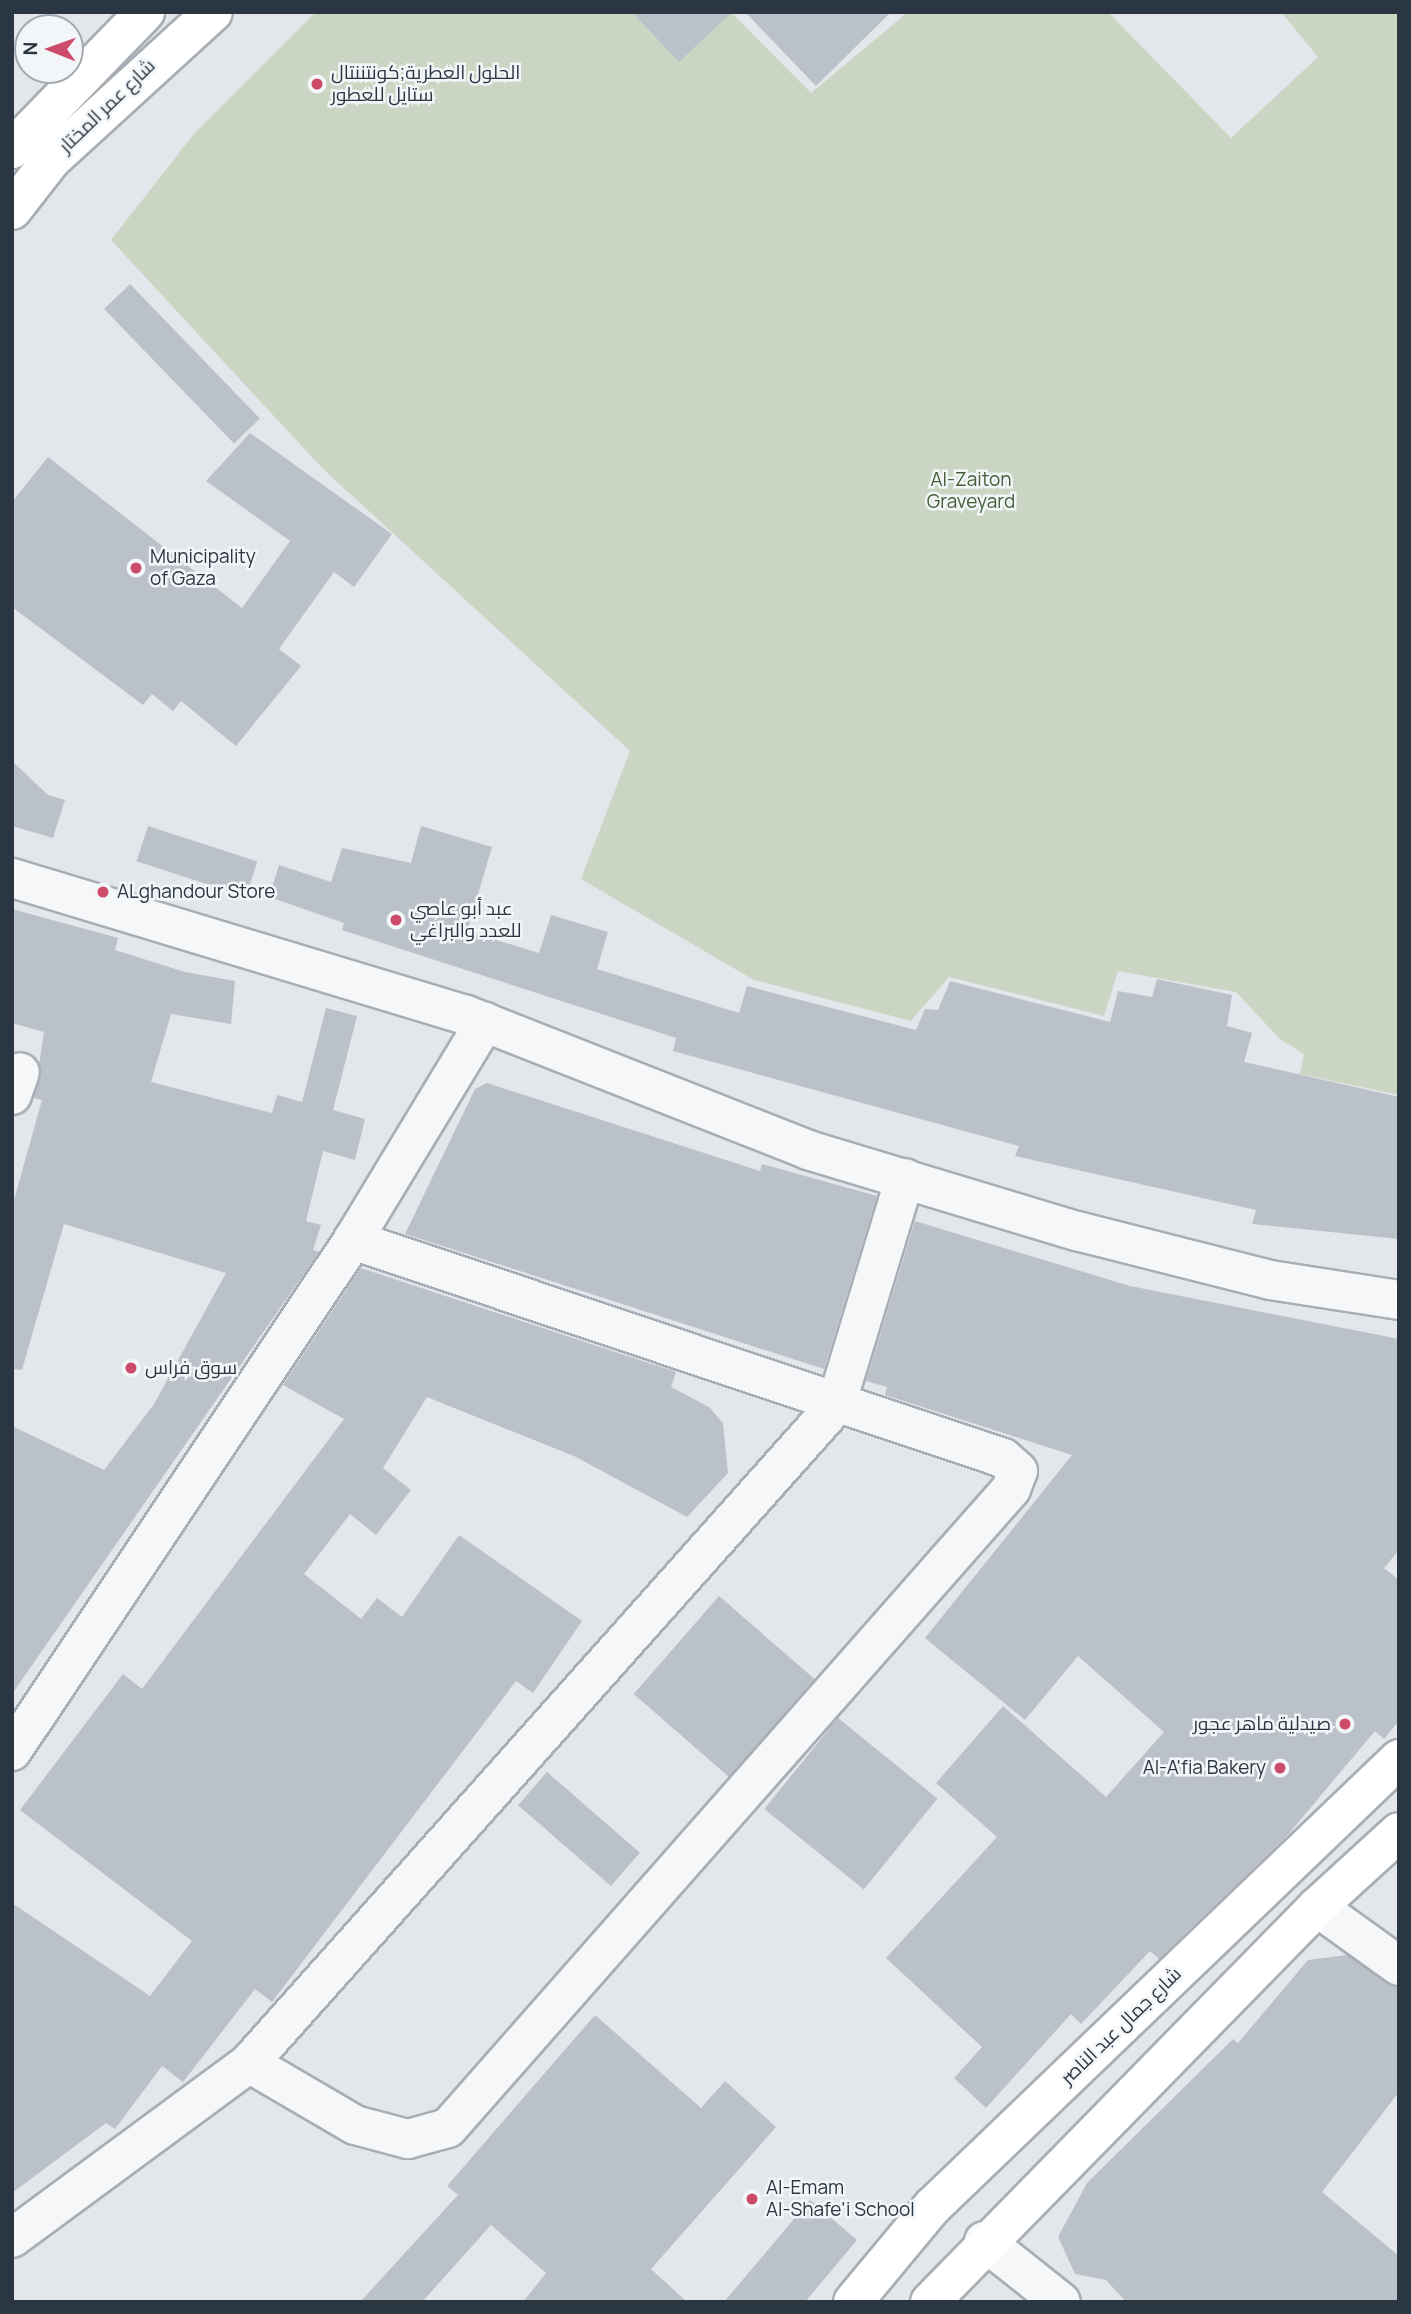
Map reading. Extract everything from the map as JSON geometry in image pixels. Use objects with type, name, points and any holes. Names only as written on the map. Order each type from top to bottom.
[{"type":"main road","name":"شارع عمر المختار","points":[[12,149],[145,12]]},
{"type":"main road","name":"شارع عمر المختار","points":[[12,210],[51,160],[213,12]]},
{"type":"main road","name":"شارع جمال عبد الناصر","points":[[853,2302],[932,2207],[1399,1759]]},
{"type":"main road","points":[[930,2302],[984,2241],[1317,1907],[1399,1832]]},
{"type":"street","points":[[12,878],[485,1022],[808,1150],[1077,1231],[1270,1280],[1399,1300]]},
{"type":"street","points":[[15,1740],[353,1240],[485,1022]]},
{"type":"street","points":[[12,2238],[249,2063],[835,1405],[905,1178]]},
{"type":"street","points":[[249,2063],[355,2125],[408,2139],[448,2128],[1011,1489],[1018,1471],[1003,1458],[835,1405],[353,1240]]},
{"type":"street","points":[[1317,1907],[1399,1966]]},
{"type":"street","points":[[984,2241],[1061,2302]]},
{"type":"green space","name":"Al-Zaiton Graveyard","points":[[316,12],[731,12],[811,93],[908,12],[1108,12],[1231,138],[1318,57],[1281,12],[1399,12],[1399,1095],[1300,1074],[1304,1054],[1280,1039],[1236,992],[1118,971],[1104,1016],[949,977],[911,1021],[754,980],[581,879],[630,751],[323,469],[111,240],[193,135]]},
{"type":"building","points":[[632,12],[732,12],[679,62]]},
{"type":"building","points":[[745,12],[891,12],[816,86]]},
{"type":"building","points":[[130,284],[260,419],[234,444],[104,309]]},
{"type":"building","points":[[250,433],[392,534],[354,587],[334,572],[279,649],[301,666],[236,746],[181,701],[173,711],[152,694],[143,705],[12,607],[12,502],[48,457],[242,608],[290,541],[206,481]]},
{"type":"building","points":[[12,761],[48,795],[65,800],[53,838],[12,826]]},
{"type":"building","points":[[148,826],[257,862],[246,897],[137,861]]},
{"type":"building","points":[[421,826],[492,847],[467,931],[539,953],[551,915],[608,932],[597,969],[739,1013],[747,986],[916,1030],[925,1009],[938,1010],[950,981],[1110,1022],[1118,991],[1152,997],[1157,979],[1232,995],[1227,1026],[1252,1033],[1244,1062],[1399,1097],[1399,1239],[1252,1224],[1256,1210],[1015,1156],[1019,1146],[673,1051],[676,1038],[342,930],[344,923],[269,897],[279,865],[331,882],[342,848],[411,863]]},
{"type":"building","points":[[12,909],[118,938],[115,950],[185,972],[235,981],[231,1024],[171,1014],[151,1082],[272,1113],[277,1095],[302,1102],[326,1008],[357,1016],[333,1110],[365,1119],[355,1160],[323,1151],[306,1221],[321,1225],[313,1250],[319,1252],[12,1694],[12,1426],[104,1470],[154,1404],[226,1273],[64,1224],[22,1370],[12,1369],[12,1207],[42,1100],[34,1098],[44,1032],[12,1023]]},
{"type":"building","points":[[487,1083],[760,1171],[762,1164],[877,1196],[824,1369],[405,1234],[475,1089]]},
{"type":"building","points":[[915,1221],[1130,1286],[1399,1339],[1399,1550],[1384,1568],[1399,1580],[1399,1721],[1384,1739],[1375,1731],[1286,1837],[1159,1959],[1150,1951],[1081,2024],[1071,2014],[986,2108],[954,2078],[982,2047],[886,1958],[997,1837],[936,1783],[1003,1706],[1106,1797],[1164,1732],[1078,1656],[1025,1720],[925,1638],[1072,1455],[885,1395],[887,1387],[866,1381]]},
{"type":"building","points":[[361,1268],[676,1372],[671,1387],[709,1407],[723,1423],[728,1473],[687,1517],[576,1457],[427,1397],[383,1468],[411,1490],[376,1535],[350,1514],[304,1574],[361,1619],[377,1598],[402,1617],[459,1535],[582,1621],[533,1693],[516,1681],[272,2002],[255,1989],[183,2082],[162,2066],[115,2129],[106,2123],[12,2193],[12,1903],[150,1996],[192,1941],[20,1810],[123,1674],[142,1689],[344,1419],[283,1385]]},
{"type":"building","points":[[719,1596],[815,1679],[730,1777],[634,1694]]},
{"type":"building","points":[[838,1718],[937,1799],[864,1889],[764,1809]]},
{"type":"building","points":[[547,1772],[640,1853],[611,1886],[518,1805]]},
{"type":"building","points":[[1347,1955],[1399,1988],[1399,2092],[1322,2192],[1399,2256],[1399,2302],[1126,2302],[1106,2280],[1075,2274],[1058,2237],[1087,2183],[1233,2039],[1238,2043],[1308,1960]]},
{"type":"building","points":[[595,2015],[701,2108],[725,2081],[776,2127],[651,2269],[687,2302],[523,2302],[546,2273],[491,2225],[422,2302],[360,2302],[458,2195],[447,2186]]},
{"type":"building","points":[[810,2200],[857,2240],[805,2302],[724,2302]]},
{"type":"place","name":"الحلول العطرية;كونتننتال ستايل للعطور","points":[[317,84]]},
{"type":"place","name":"Municipality of Gaza","points":[[136,568]]},
{"type":"place","name":"ALghandour Store","points":[[103,892]]},
{"type":"place","name":"عبد أبو عاصي للعدد والبراغي","points":[[396,920]]},
{"type":"place","name":"سوق فراس","points":[[131,1368]]},
{"type":"place","name":"صيدلية ماهر عجور","points":[[1345,1724]]},
{"type":"place","name":"Al-A'fia Bakery","points":[[1280,1768]]},
{"type":"place","name":"Al-Emam Al-Shafe'i School","points":[[752,2199]]}]
